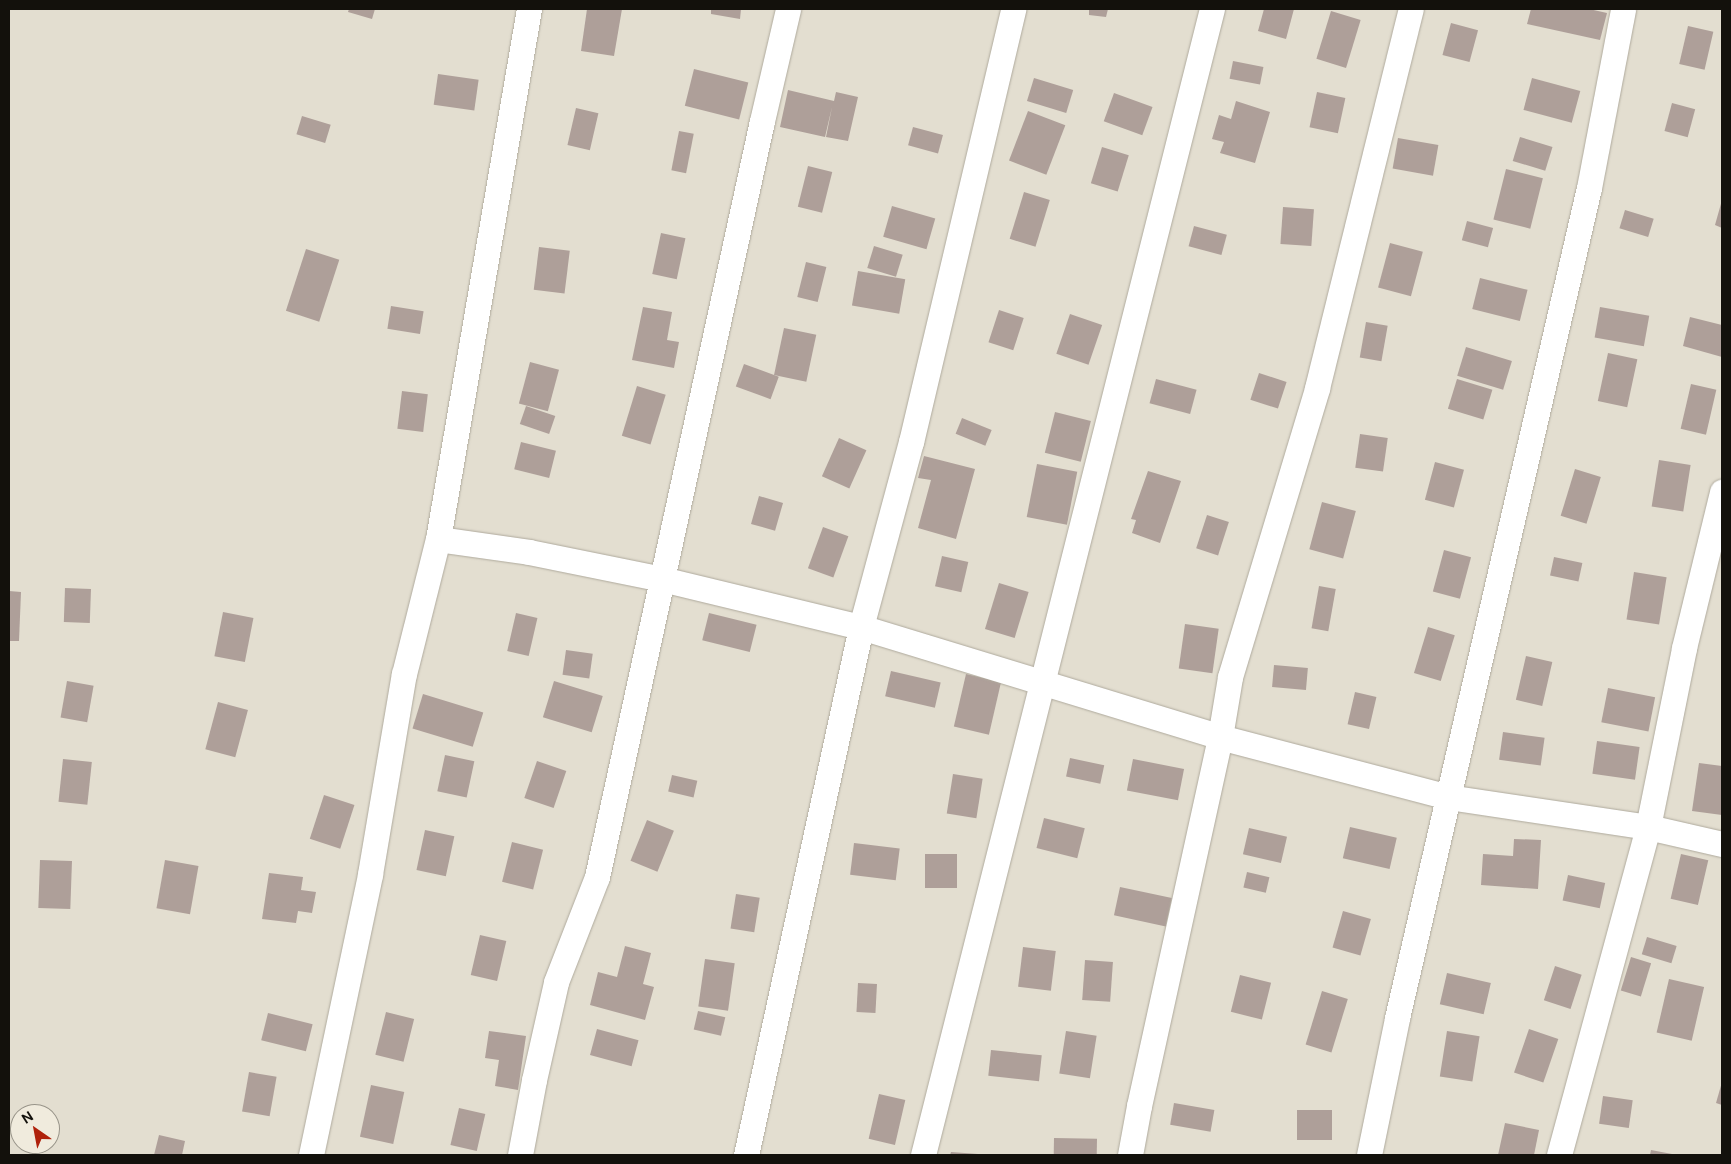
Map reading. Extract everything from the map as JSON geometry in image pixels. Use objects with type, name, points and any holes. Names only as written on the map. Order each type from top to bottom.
[{"type":"street","points":[[311,1155],[370,874],[404,674],[438,540],[529,9]]},
{"type":"street","points":[[520,1155],[534,1080],[556,982],[597,878],[788,9]]},
{"type":"street","points":[[746,1155],[861,627],[911,442],[1013,9]]},
{"type":"street","points":[[923,1155],[1212,9]]},
{"type":"street","points":[[1130,1155],[1139,1106],[1220,737],[1230,677],[1317,388],[1411,9]]},
{"type":"street","points":[[1369,1155],[1397,1018],[1587,198],[1623,9]]},
{"type":"street","points":[[1559,1155],[1648,827],[1684,648],[1722,492]]},
{"type":"street","points":[[438,540],[529,552],[662,579],[861,627],[1220,737],[1448,797],[1648,827],[1722,844]]},
{"type":"building","points":[[349,9],[375,9],[372,19],[348,12]]},
{"type":"building","points":[[587,9],[622,9],[614,56],[581,51]]},
{"type":"building","points":[[711,9],[741,9],[740,19],[711,14]]},
{"type":"building","points":[[1089,9],[1108,9],[1106,17],[1089,15]]},
{"type":"building","points":[[1264,9],[1294,9],[1286,39],[1258,31]]},
{"type":"building","points":[[1531,9],[1589,9],[1607,13],[1600,40],[1527,24]]},
{"type":"building","points":[[1331,11],[1361,20],[1346,68],[1316,59]]},
{"type":"building","points":[[1451,23],[1478,30],[1470,62],[1442,55]]},
{"type":"building","points":[[1688,26],[1713,32],[1705,70],[1679,64]]},
{"type":"building","points":[[1233,61],[1263,67],[1260,85],[1230,79]]},
{"type":"building","points":[[694,69],[748,83],[739,119],[685,106]]},
{"type":"building","points":[[438,74],[479,80],[474,110],[434,105]]},
{"type":"building","points":[[1034,78],[1073,90],[1066,113],[1027,101]]},
{"type":"building","points":[[1532,78],[1580,91],[1572,123],[1523,110]]},
{"type":"building","points":[[788,90],[834,101],[836,92],[858,97],[848,141],[826,137],[832,107],[825,137],[780,127]]},
{"type":"building","points":[[1317,92],[1345,98],[1338,133],[1310,127]]},
{"type":"building","points":[[1114,93],[1153,107],[1142,135],[1104,121]]},
{"type":"building","points":[[1236,101],[1270,112],[1255,163],[1220,153],[1224,142],[1212,139],[1219,115],[1231,119]]},
{"type":"building","points":[[1672,103],[1695,109],[1688,137],[1664,131]]},
{"type":"building","points":[[576,108],[598,113],[590,150],[567,145]]},
{"type":"building","points":[[1028,111],[1065,125],[1046,175],[1009,160]]},
{"type":"building","points":[[302,116],[331,125],[325,143],[296,134]]},
{"type":"building","points":[[913,127],[943,135],[938,153],[908,145]]},
{"type":"building","points":[[679,131],[694,134],[686,173],[671,170]]},
{"type":"building","points":[[1520,137],[1553,147],[1545,171],[1513,161]]},
{"type":"building","points":[[1398,138],[1438,145],[1433,176],[1393,169]]},
{"type":"building","points":[[1102,147],[1129,155],[1118,192],[1091,183]]},
{"type":"building","points":[[808,166],[832,172],[822,213],[798,207]]},
{"type":"building","points":[[1506,169],[1543,178],[1530,229],[1493,219]]},
{"type":"building","points":[[1024,192],[1050,200],[1035,247],[1010,239]]},
{"type":"building","points":[[1722,200],[1722,228],[1715,225]]},
{"type":"building","points":[[892,206],[935,218],[926,249],[883,237]]},
{"type":"building","points":[[1283,207],[1314,209],[1311,246],[1280,244]]},
{"type":"building","points":[[1625,210],[1654,219],[1648,237],[1619,228]]},
{"type":"building","points":[[1467,221],[1493,228],[1488,247],[1462,240]]},
{"type":"building","points":[[1194,226],[1227,235],[1221,255],[1189,246]]},
{"type":"building","points":[[661,233],[685,238],[677,279],[652,274]]},
{"type":"building","points":[[1390,243],[1423,252],[1411,296],[1378,287]]},
{"type":"building","points":[[874,246],[903,255],[896,277],[867,268]]},
{"type":"building","points":[[539,247],[570,251],[565,293],[534,290]]},
{"type":"building","points":[[306,249],[339,260],[319,322],[286,311]]},
{"type":"building","points":[[806,262],[826,267],[818,302],[797,297]]},
{"type":"building","points":[[858,271],[905,279],[899,314],[852,305]]},
{"type":"building","points":[[1480,278],[1528,290],[1520,321],[1472,309]]},
{"type":"building","points":[[391,306],[424,311],[420,334],[387,329]]},
{"type":"building","points":[[643,307],[672,312],[667,340],[679,342],[674,368],[632,360]]},
{"type":"building","points":[[1600,307],[1649,316],[1644,346],[1595,338]]},
{"type":"building","points":[[999,310],[1024,318],[1013,350],[988,342]]},
{"type":"building","points":[[1070,314],[1102,325],[1088,365],[1056,354]]},
{"type":"building","points":[[1690,317],[1722,325],[1722,357],[1683,346]]},
{"type":"building","points":[[1366,322],[1388,326],[1381,361],[1360,357]]},
{"type":"building","points":[[784,328],[816,335],[806,382],[774,375]]},
{"type":"building","points":[[1466,347],[1512,361],[1503,390],[1457,376]]},
{"type":"building","points":[[1608,353],[1637,359],[1627,407],[1598,401]]},
{"type":"building","points":[[530,362],[559,370],[548,411],[519,404]]},
{"type":"building","points":[[744,364],[779,377],[771,399],[736,387]]},
{"type":"building","points":[[1259,373],[1287,382],[1278,409],[1250,400]]},
{"type":"building","points":[[1156,379],[1197,390],[1190,414],[1150,403]]},
{"type":"building","points":[[1457,379],[1492,390],[1483,419],[1448,409]]},
{"type":"building","points":[[1691,384],[1716,390],[1706,435],[1681,429]]},
{"type":"building","points":[[637,386],[666,395],[650,444],[622,436]]},
{"type":"building","points":[[402,391],[428,394],[423,432],[397,429]]},
{"type":"building","points":[[526,406],[555,416],[549,434],[520,424]]},
{"type":"building","points":[[1055,412],[1091,421],[1081,462],[1045,453]]},
{"type":"building","points":[[962,418],[992,430],[985,446],[956,434]]},
{"type":"building","points":[[1360,434],[1388,438],[1383,472],[1355,468]]},
{"type":"building","points":[[839,438],[866,450],[849,489],[822,476]]},
{"type":"building","points":[[521,442],[556,451],[549,478],[514,469]]},
{"type":"building","points":[[924,456],[975,469],[956,539],[918,528],[931,480],[918,478]]},
{"type":"building","points":[[1659,460],[1691,465],[1683,511],[1652,506]]},
{"type":"building","points":[[1435,462],[1464,470],[1454,507],[1425,500]]},
{"type":"building","points":[[1037,464],[1077,472],[1067,525],[1027,517]]},
{"type":"building","points":[[1575,469],[1601,477],[1586,524],[1561,516]]},
{"type":"building","points":[[1148,471],[1181,481],[1160,543],[1132,533],[1136,520],[1131,519]]},
{"type":"building","points":[[759,496],[783,503],[775,531],[751,524]]},
{"type":"building","points":[[1322,502],[1356,511],[1343,558],[1309,549]]},
{"type":"building","points":[[1207,515],[1229,522],[1218,555],[1196,548]]},
{"type":"building","points":[[823,527],[848,536],[833,578],[808,568]]},
{"type":"building","points":[[1444,550],[1471,557],[1460,599],[1433,592]]},
{"type":"building","points":[[942,556],[968,562],[961,592],[935,586]]},
{"type":"building","points":[[1554,557],[1582,563],[1578,582],[1550,576]]},
{"type":"building","points":[[1634,572],[1667,577],[1659,625],[1626,619]]},
{"type":"building","points":[[999,583],[1029,592],[1015,638],[985,629]]},
{"type":"building","points":[[1319,586],[1336,589],[1328,631],[1312,628]]},
{"type":"building","points":[[65,588],[91,589],[90,623],[64,622]]},
{"type":"building","points":[[9,591],[21,592],[19,641],[9,641]]},
{"type":"building","points":[[223,612],[253,618],[245,662],[214,656]]},
{"type":"building","points":[[516,613],[537,618],[529,656],[507,651]]},
{"type":"building","points":[[709,613],[757,625],[750,652],[702,640]]},
{"type":"building","points":[[1185,624],[1219,629],[1212,673],[1179,669]]},
{"type":"building","points":[[1428,627],[1455,635],[1441,681],[1414,673]]},
{"type":"building","points":[[566,650],[593,654],[589,679],[563,675]]},
{"type":"building","points":[[1526,656],[1552,662],[1542,706],[1516,700]]},
{"type":"building","points":[[1274,665],[1308,668],[1306,690],[1272,687]]},
{"type":"building","points":[[891,671],[941,682],[935,708],[885,696]]},
{"type":"building","points":[[966,674],[1001,682],[989,735],[954,727]]},
{"type":"building","points":[[67,681],[94,686],[87,722],[61,717]]},
{"type":"building","points":[[554,681],[603,696],[592,732],[543,717]]},
{"type":"building","points":[[1608,688],[1655,697],[1648,732],[1601,722]]},
{"type":"building","points":[[1355,692],[1376,697],[1369,729],[1348,724]]},
{"type":"building","points":[[423,694],[483,712],[473,747],[412,728]]},
{"type":"building","points":[[218,702],[248,710],[235,757],[205,749]]},
{"type":"building","points":[[1503,732],[1545,738],[1541,766],[1499,760]]},
{"type":"building","points":[[1597,741],[1640,747],[1635,780],[1592,774]]},
{"type":"building","points":[[445,755],[474,761],[467,797],[437,791]]},
{"type":"building","points":[[1070,758],[1104,765],[1100,784],[1066,777]]},
{"type":"building","points":[[63,759],[92,762],[87,805],[59,802]]},
{"type":"building","points":[[1133,759],[1184,769],[1178,800],[1127,790]]},
{"type":"building","points":[[537,761],[566,771],[554,808],[524,798]]},
{"type":"building","points":[[1699,763],[1722,766],[1722,815],[1692,811]]},
{"type":"building","points":[[953,774],[983,779],[976,818],[947,814]]},
{"type":"building","points":[[672,775],[697,781],[694,797],[668,792]]},
{"type":"building","points":[[324,795],[354,805],[340,849],[310,839]]},
{"type":"building","points":[[1044,818],[1085,828],[1077,858],[1037,848]]},
{"type":"building","points":[[647,820],[674,831],[657,872],[631,861]]},
{"type":"building","points":[[1350,827],[1397,838],[1390,869],[1343,858]]},
{"type":"building","points":[[1249,828],[1287,837],[1281,863],[1243,854]]},
{"type":"building","points":[[425,830],[454,836],[446,876],[416,870]]},
{"type":"building","points":[[1514,839],[1541,840],[1538,889],[1481,885],[1483,854],[1513,856]]},
{"type":"building","points":[[512,842],[543,850],[533,890],[502,882]]},
{"type":"building","points":[[854,843],[900,849],[896,880],[850,875]]},
{"type":"building","points":[[925,854],[957,854],[957,888],[925,888]]},
{"type":"building","points":[[1681,854],[1708,860],[1698,905],[1671,899]]},
{"type":"building","points":[[40,860],[72,861],[70,909],[38,908]]},
{"type":"building","points":[[165,860],[198,866],[190,914],[156,908]]},
{"type":"building","points":[[1247,872],[1269,877],[1266,893],[1243,888]]},
{"type":"building","points":[[269,873],[303,877],[301,890],[316,892],[312,913],[298,911],[296,923],[262,919]]},
{"type":"building","points":[[1568,875],[1605,883],[1600,908],[1563,900]]},
{"type":"building","points":[[1120,887],[1172,898],[1166,926],[1114,915]]},
{"type":"building","points":[[736,894],[760,898],[754,932],[731,929]]},
{"type":"building","points":[[1343,911],[1371,919],[1360,956],[1333,948]]},
{"type":"building","points":[[480,935],[506,941],[497,981],[471,975]]},
{"type":"building","points":[[1647,937],[1677,946],[1671,963],[1642,954]]},
{"type":"building","points":[[625,946],[651,953],[643,984],[654,987],[645,1020],[590,1005],[598,972],[617,977]]},
{"type":"building","points":[[1023,947],[1056,951],[1051,991],[1018,987]]},
{"type":"building","points":[[1631,957],[1651,963],[1641,997],[1621,990]]},
{"type":"building","points":[[705,959],[735,963],[728,1011],[698,1007]]},
{"type":"building","points":[[1085,960],[1113,962],[1110,1002],[1082,1000]]},
{"type":"building","points":[[1555,966],[1582,975],[1571,1009],[1544,1000]]},
{"type":"building","points":[[1447,973],[1491,983],[1484,1014],[1440,1004]]},
{"type":"building","points":[[1240,975],[1271,983],[1262,1020],[1231,1012]]},
{"type":"building","points":[[1669,979],[1704,987],[1692,1041],[1657,1033]]},
{"type":"building","points":[[858,983],[877,984],[875,1013],[856,1012]]},
{"type":"building","points":[[1322,991],[1348,999],[1331,1052],[1306,1045]]},
{"type":"building","points":[[698,1011],[725,1017],[721,1036],[694,1030]]},
{"type":"building","points":[[386,1012],[414,1019],[403,1062],[375,1055]]},
{"type":"building","points":[[268,1013],[313,1024],[306,1051],[261,1040]]},
{"type":"building","points":[[597,1029],[639,1040],[632,1066],[590,1055]]},
{"type":"building","points":[[1529,1029],[1558,1039],[1543,1083],[1514,1072]]},
{"type":"building","points":[[489,1031],[526,1036],[518,1090],[495,1086],[499,1060],[485,1058]]},
{"type":"building","points":[[1066,1031],[1097,1036],[1090,1078],[1059,1073]]},
{"type":"building","points":[[1447,1031],[1480,1036],[1472,1082],[1440,1076]]},
{"type":"building","points":[[991,1050],[1042,1055],[1039,1081],[988,1076]]},
{"type":"building","points":[[249,1072],[277,1077],[270,1116],[242,1111]]},
{"type":"building","points":[[1722,1082],[1722,1105],[1716,1103]]},
{"type":"building","points":[[371,1085],[404,1092],[393,1144],[360,1137]]},
{"type":"building","points":[[879,1094],[905,1100],[895,1145],[869,1139]]},
{"type":"building","points":[[1603,1096],[1633,1100],[1629,1128],[1599,1124]]},
{"type":"building","points":[[1174,1103],[1214,1110],[1211,1132],[1170,1125]]},
{"type":"building","points":[[459,1108],[485,1114],[477,1151],[450,1145]]},
{"type":"building","points":[[1297,1110],[1332,1110],[1332,1140],[1297,1140]]},
{"type":"building","points":[[1505,1123],[1539,1130],[1534,1155],[1498,1155]]},
{"type":"building","points":[[159,1135],[185,1141],[182,1155],[154,1155]]},
{"type":"building","points":[[1054,1138],[1097,1139],[1097,1155],[1054,1155]]},
{"type":"building","points":[[1651,1150],[1672,1154],[1672,1155],[1650,1155]]},
{"type":"building","points":[[951,1152],[978,1154],[978,1155],[950,1155]]}]
